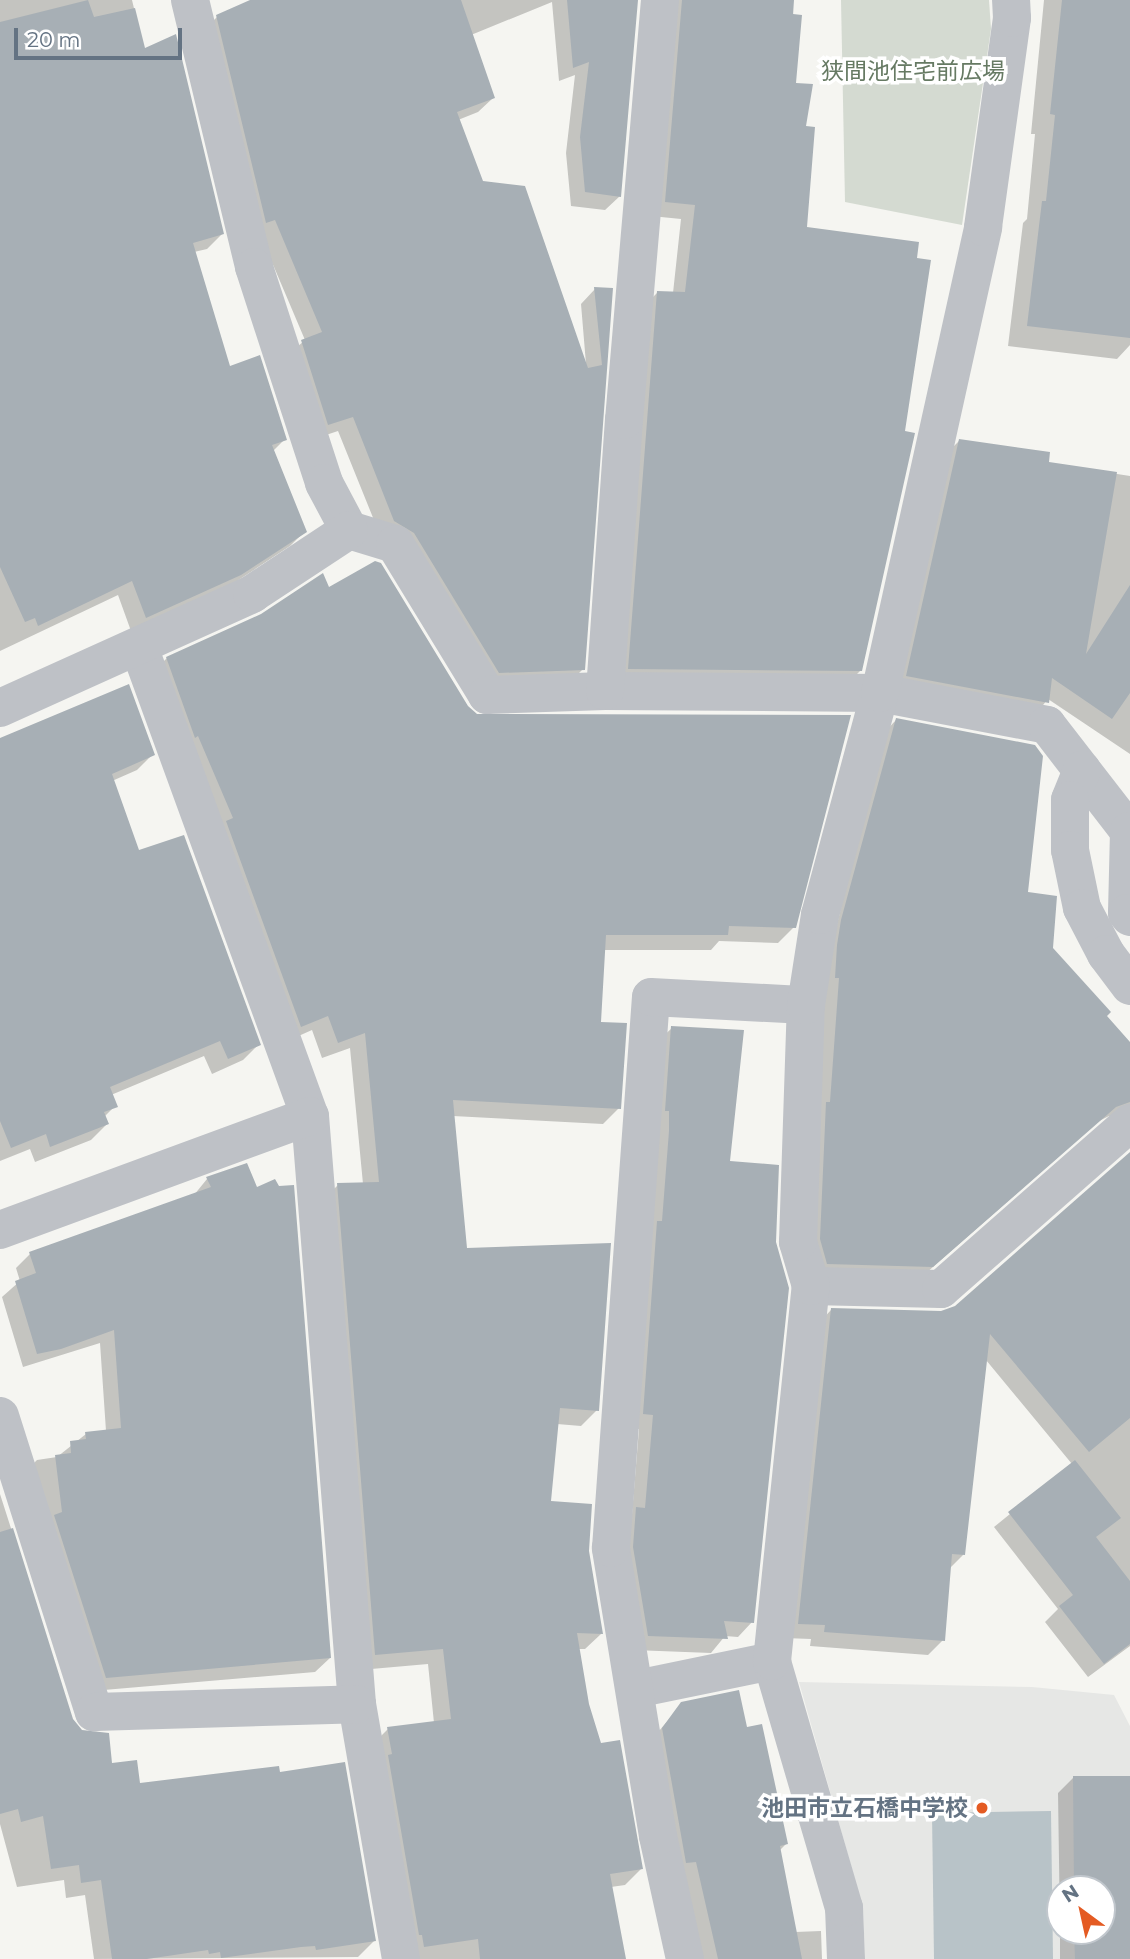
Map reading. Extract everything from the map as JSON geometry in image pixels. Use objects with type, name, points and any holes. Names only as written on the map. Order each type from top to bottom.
[{"type":"street","points":[[190,0],[254,267],[324,484],[349,530],[395,544],[487,695],[606,691],[880,692],[1047,725],[1129,831],[1127,913],[1130,917]]},
{"type":"street","points":[[606,691],[624,420],[660,0]]},
{"type":"street","points":[[846,1959],[844,1908],[772,1661],[811,1286],[798,1242],[806,1005],[820,915],[880,692],[983,226],[1012,18],[1011,0]]},
{"type":"street","points":[[0,708],[252,594],[349,530]]},
{"type":"street","points":[[139,647],[310,1116],[357,1704],[401,1959]]},
{"type":"street","points":[[1082,770],[1070,800],[1070,850],[1082,908],[1106,954],[1130,986]]},
{"type":"street","points":[[685,1959],[658,1836],[611,1548],[651,998],[806,1005]]},
{"type":"street","points":[[3,1222],[310,1116]]},
{"type":"street","points":[[811,1286],[942,1289],[1130,1123]]},
{"type":"street","points":[[0,1416],[94,1713],[357,1704]]},
{"type":"street","points":[[636,1689],[772,1661]]},
{"type":"shaded area","name":"池田市立石橋中学校","points":[[799,1682],[1032,1687],[1114,1695],[1130,1726],[1130,1959],[865,1959],[863,1908]]},
{"type":"shaded area","points":[[1051,1811],[1052,1875],[1046,1875],[1046,1945],[1053,1945],[1053,1959],[934,1959],[932,1813]]},
{"type":"green space","name":"狭間池住宅前広場","points":[[841,0],[989,0],[991,29],[962,225],[845,202]]},
{"type":"building","points":[[88,0],[94,17],[135,8],[145,48],[176,34],[224,234],[193,243],[230,366],[260,355],[287,440],[272,445],[307,532],[241,575],[146,618],[132,581],[38,626],[35,618],[25,622],[0,567],[0,22]]},
{"type":"building","points":[[250,0],[461,0],[495,98],[457,112],[483,181],[525,186],[588,368],[602,365],[594,287],[613,288],[585,670],[499,673],[414,533],[394,521],[353,417],[328,425],[301,340],[322,332],[275,220],[266,223],[216,15]]},
{"type":"building","points":[[567,0],[638,0],[621,197],[585,192],[580,137],[589,62],[573,68]]},
{"type":"building","points":[[682,0],[794,0],[793,14],[802,15],[796,83],[813,84],[806,126],[815,127],[807,227],[919,242],[917,258],[931,260],[905,431],[915,433],[862,671],[628,669],[657,291],[685,292],[695,205],[665,202]]},
{"type":"building","points":[[1062,0],[1130,0],[1130,338],[1027,326],[1042,201],[1046,201],[1055,115],[1050,114]]},
{"type":"building","points":[[959,439],[1050,452],[1049,462],[1117,472],[1086,654],[1130,585],[1130,693],[1112,719],[1052,678],[1049,703],[906,676]]},
{"type":"building","points":[[375,561],[381,563],[468,706],[477,714],[851,715],[796,928],[729,926],[728,935],[606,935],[601,1022],[627,1023],[621,1109],[453,1100],[467,1248],[611,1243],[599,1411],[560,1408],[551,1501],[592,1504],[589,1551],[603,1634],[577,1633],[589,1704],[601,1743],[620,1740],[643,1869],[610,1874],[626,1959],[480,1959],[478,1939],[424,1947],[422,1935],[419,1935],[388,1755],[392,1754],[387,1727],[451,1719],[443,1649],[375,1655],[337,1183],[379,1182],[365,1033],[338,1043],[328,1016],[301,1027],[226,821],[233,818],[198,736],[195,738],[166,657],[261,614],[323,573],[329,587]]},
{"type":"building","points":[[129,684],[155,755],[112,774],[139,850],[184,835],[261,1045],[228,1059],[220,1041],[110,1087],[118,1107],[104,1112],[109,1124],[50,1147],[46,1134],[11,1148],[0,1121],[0,738]]},
{"type":"building","points":[[896,718],[1035,745],[1043,756],[1028,892],[1057,896],[1053,948],[1111,1012],[1107,1016],[1130,1042],[1130,1102],[1116,1107],[933,1267],[827,1264],[820,1239],[826,1102],[830,1102],[839,978],[835,978],[837,945],[841,920]]},
{"type":"building","points":[[671,1026],[744,1030],[730,1161],[779,1165],[776,1242],[789,1288],[754,1623],[724,1621],[728,1639],[648,1636],[633,1547],[636,1507],[645,1508],[653,1415],[643,1414],[657,1221],[662,1221],[669,1131],[669,1111],[665,1111]]},
{"type":"building","points":[[1130,1152],[1130,1418],[1089,1452],[990,1334],[965,1555],[952,1554],[945,1641],[824,1632],[825,1625],[798,1624],[831,1308],[941,1311],[955,1306]]},
{"type":"building","points":[[247,1163],[257,1187],[275,1179],[279,1186],[294,1185],[331,1658],[106,1678],[54,1515],[62,1512],[55,1455],[71,1453],[70,1441],[86,1439],[85,1432],[121,1428],[114,1330],[61,1349],[37,1354],[15,1281],[36,1273],[29,1252],[211,1187],[206,1177]]},
{"type":"building","points":[[1075,1460],[1121,1518],[1096,1537],[1130,1581],[1130,1644],[1104,1664],[1059,1606],[1073,1595],[1008,1512]]},
{"type":"building","points":[[13,1528],[73,1719],[82,1730],[109,1733],[112,1763],[137,1760],[140,1783],[279,1766],[280,1772],[345,1762],[376,1941],[316,1950],[315,1946],[301,1947],[221,1958],[220,1952],[209,1954],[208,1950],[147,1959],[112,1959],[101,1880],[81,1883],[79,1865],[51,1869],[43,1816],[21,1822],[18,1809],[0,1814],[0,1532]]},
{"type":"building","points":[[739,1690],[747,1727],[762,1724],[788,1844],[780,1846],[802,1959],[718,1959],[696,1862],[686,1863],[662,1728],[681,1702]]},
{"type":"building","points":[[1073,1776],[1130,1776],[1130,1959],[1075,1959],[1074,1945],[1116,1945],[1116,1875],[1074,1875]]},
{"type":"place","name":"池田市立石橋中学校","points":[[982,1808]]}]
